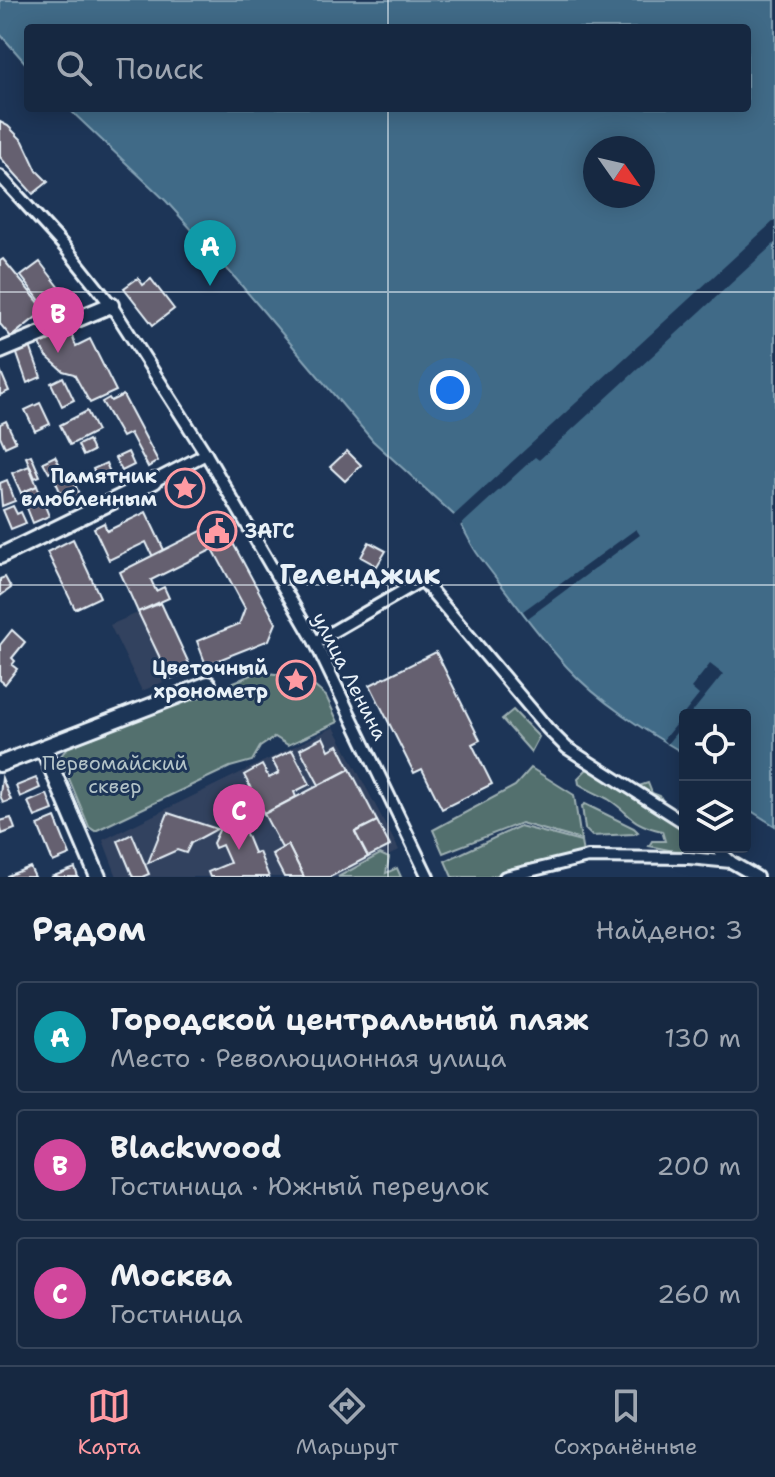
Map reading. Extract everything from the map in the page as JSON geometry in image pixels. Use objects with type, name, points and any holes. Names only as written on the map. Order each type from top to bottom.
[{"type":"street","name":"улица Ленина","points":[[0,176],[64,246],[111,305],[206,454],[315,642],[428,877]]},
{"type":"street","points":[[0,351],[111,305]]},
{"type":"street","points":[[0,556],[206,454]]},
{"type":"street","points":[[315,642],[422,580],[567,748],[679,819]]},
{"type":"street","points":[[0,764],[208,684]]},
{"type":"street","points":[[43,748],[98,877]]},
{"type":"street","points":[[721,853],[757,877]]},
{"type":"street","points":[[505,877],[588,857],[689,858],[731,862]]},
{"type":"shaded area","points":[[0,0],[775,0],[775,826],[751,811],[751,709],[679,709],[679,750],[594,692],[567,667],[533,627],[479,556],[454,515],[373,441],[166,201],[72,112],[751,112],[751,24],[24,24],[24,61],[0,34]]},
{"type":"shaded area","points":[[161,603],[192,670],[142,691],[110,625]]},
{"type":"shaded area","points":[[334,727],[399,850],[350,877],[117,877],[103,840]]},
{"type":"green space","name":"Первомайский сквер","points":[[259,672],[284,675],[293,690],[308,681],[326,696],[338,722],[288,745],[275,737],[260,747],[252,761],[230,767],[95,831],[89,827],[60,757],[68,747]]},
{"type":"green space","points":[[513,710],[539,737],[531,752],[502,719]]},
{"type":"green space","points":[[602,763],[608,773],[636,787],[648,783],[652,793],[660,796],[668,809],[679,816],[679,852],[649,846],[652,841],[665,841],[662,831],[637,822],[616,804],[579,784],[578,778],[586,770]]},
{"type":"green space","points":[[531,768],[574,795],[581,840],[521,823],[443,853],[433,830],[515,786]]},
{"type":"green space","points":[[585,804],[638,832],[592,836],[585,829],[582,806]]},
{"type":"green space","points":[[520,826],[581,842],[583,853],[489,877],[452,877],[445,861]]},
{"type":"green space","points":[[380,854],[389,858],[386,873],[397,868],[401,877],[338,877]]},
{"type":"pier","points":[[775,220],[775,243],[539,460],[535,457],[459,527],[451,518]]},
{"type":"pier","points":[[636,529],[640,535],[528,618],[523,611]]},
{"type":"pier","points":[[710,664],[723,674],[695,709],[688,709],[699,695],[691,688]]},
{"type":"pier","points":[[679,720],[679,729],[667,744],[663,740]]},
{"type":"building","points":[[0,122],[23,141],[37,171],[48,182],[33,194],[0,157]]},
{"type":"building","points":[[3,259],[45,310],[11,337],[0,324],[0,261]]},
{"type":"building","points":[[40,262],[77,310],[54,319],[21,276]]},
{"type":"building","points":[[138,278],[143,285],[151,279],[174,309],[153,325],[124,288]]},
{"type":"building","points":[[70,331],[76,346],[90,339],[116,391],[90,403],[74,374],[63,371],[45,355],[40,344]]},
{"type":"building","points":[[30,346],[41,377],[27,383],[16,351]]},
{"type":"building","points":[[0,370],[9,391],[0,395]]},
{"type":"building","points":[[63,377],[74,400],[62,406],[51,383]]},
{"type":"building","points":[[123,395],[158,461],[148,467],[130,433],[122,437],[102,402]]},
{"type":"building","points":[[40,403],[50,424],[35,431],[25,410]]},
{"type":"building","points":[[87,411],[97,431],[70,445],[60,425]]},
{"type":"building","points":[[6,421],[16,442],[5,447],[0,436],[0,424]]},
{"type":"building","points":[[88,440],[93,451],[83,456],[78,445]]},
{"type":"building","points":[[347,451],[361,465],[345,481],[330,467]]},
{"type":"building","points":[[128,452],[134,465],[122,471],[115,458]]},
{"type":"building","points":[[31,455],[40,476],[35,478],[26,457]]},
{"type":"building","points":[[55,456],[61,467],[49,473],[43,462]]},
{"type":"building","points":[[106,463],[112,477],[99,482],[93,469]]},
{"type":"building","points":[[29,466],[37,486],[21,493],[12,473]]},
{"type":"building","points":[[70,473],[80,496],[65,503],[55,480]]},
{"type":"building","points":[[7,480],[15,501],[2,506],[0,483]]},
{"type":"building","points":[[37,486],[49,516],[33,523],[21,493]]},
{"type":"building","points":[[13,506],[17,514],[21,512],[26,523],[11,529],[3,510]]},
{"type":"building","points":[[146,512],[164,550],[153,557],[146,542],[109,560],[94,528],[104,523],[107,531]]},
{"type":"building","points":[[221,521],[276,623],[269,640],[206,665],[197,641],[239,624],[245,608],[213,549],[151,580],[156,591],[164,587],[169,598],[138,612],[120,572]]},
{"type":"building","points":[[73,539],[100,597],[75,609],[47,552]]},
{"type":"building","points":[[369,542],[386,551],[377,566],[361,557]]},
{"type":"building","points":[[5,577],[11,588],[0,596],[0,579]]},
{"type":"building","points":[[161,603],[192,670],[170,679],[138,612]]},
{"type":"building","points":[[12,630],[25,642],[12,658],[15,661],[12,665],[17,669],[5,684],[0,680],[0,645]]},
{"type":"building","points":[[436,652],[480,740],[472,744],[492,784],[442,809],[422,769],[414,773],[370,685]]},
{"type":"building","points":[[323,737],[329,750],[338,745],[350,769],[319,785],[300,749]]},
{"type":"building","points":[[292,750],[310,784],[294,792],[296,797],[264,814],[244,775],[262,765],[269,778],[279,773],[272,760]]},
{"type":"building","points":[[350,769],[377,821],[355,832],[368,857],[330,877],[304,877],[288,845],[282,848],[264,814]]},
{"type":"building","points":[[2,778],[11,800],[3,803],[0,795]]},
{"type":"building","points":[[36,778],[40,788],[20,797],[16,786]]},
{"type":"building","points":[[47,794],[53,810],[35,817],[28,802]]},
{"type":"building","points":[[168,813],[217,829],[191,843],[186,853],[177,850],[148,863]]},
{"type":"building","points":[[11,818],[15,829],[2,834],[0,821]]},
{"type":"building","points":[[55,818],[70,855],[53,862],[38,825]]},
{"type":"building","points":[[240,819],[254,853],[259,852],[269,877],[210,877],[208,872],[230,863],[222,845],[215,848],[213,843],[222,824]]},
{"type":"building","points":[[377,821],[390,846],[368,857],[355,832]]},
{"type":"building","points":[[132,834],[149,874],[142,877],[133,877],[118,841]]},
{"type":"building","points":[[288,845],[304,877],[284,877],[272,854]]},
{"type":"building","points":[[30,867],[35,877],[7,877],[7,876]]},
{"type":"building","points":[[75,868],[78,877],[51,877]]},
{"type":"place","name":"Городской центральный пляж","points":[[210,286]]},
{"type":"place","name":"Blackwood","points":[[58,353]]},
{"type":"place","name":"Памятник влюбленным","points":[[185,488]]},
{"type":"place","name":"ЗАГС","points":[[217,531]]},
{"type":"place","name":"Цветочный хронометр","points":[[296,680]]},
{"type":"place","name":"Москва","points":[[239,850]]},
{"type":"district","name":"Геленджик","points":[[360,574]]}]
